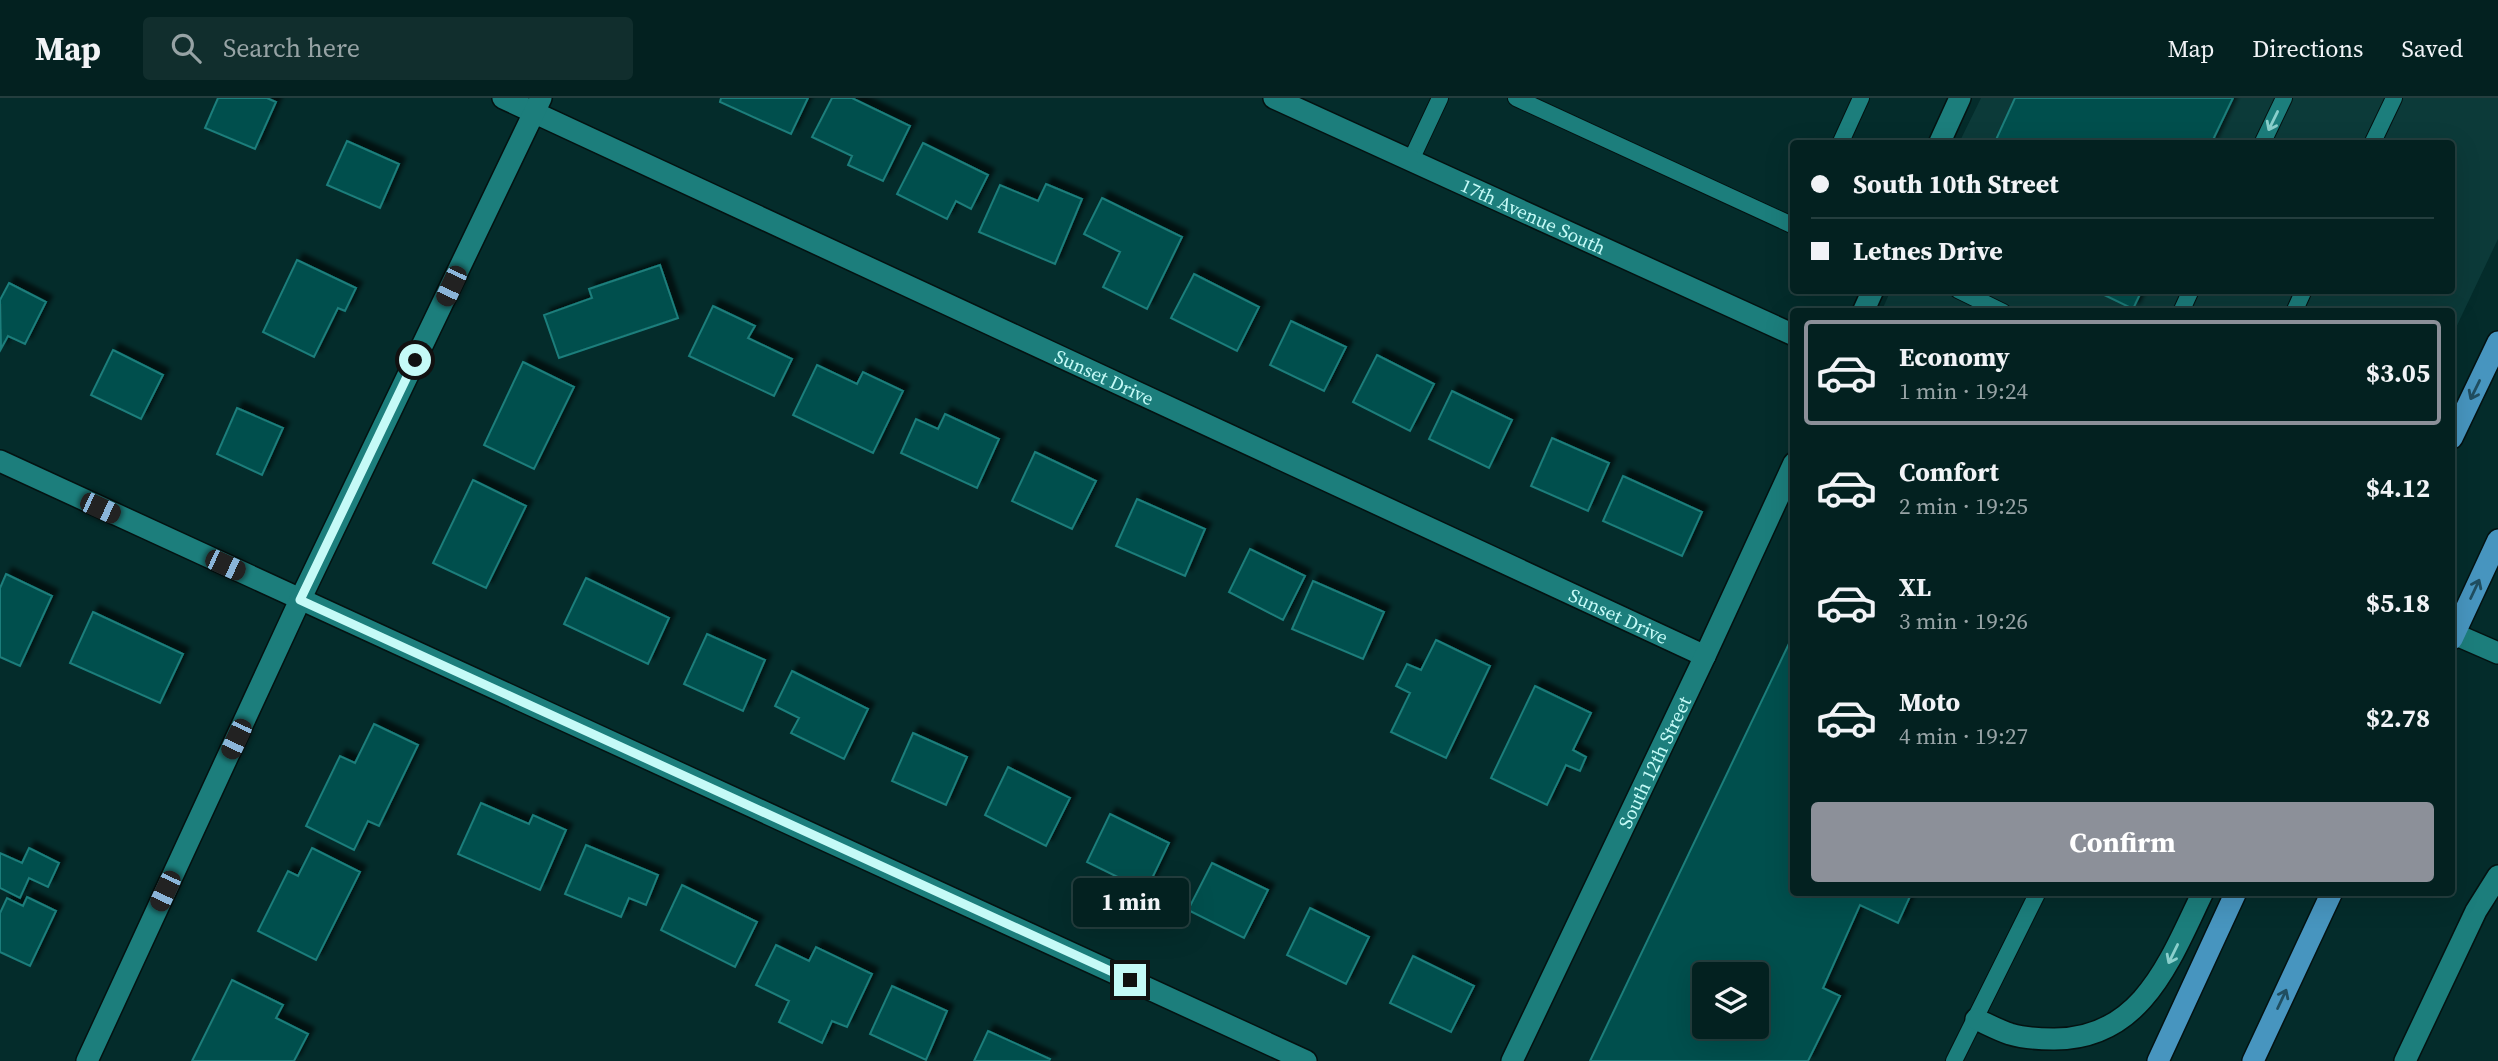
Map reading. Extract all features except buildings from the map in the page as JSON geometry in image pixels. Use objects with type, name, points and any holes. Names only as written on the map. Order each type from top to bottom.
[{"type":"main road","points":[[2455,432],[2498,342]]},
{"type":"main road","points":[[2455,631],[2498,540]]},
{"type":"main road","points":[[2158,1061],[2234,896]]},
{"type":"main road","points":[[2253,1061],[2330,896]]},
{"type":"street","name":"Sunset Drive","points":[[503,98],[537,105],[1705,656]]},
{"type":"street","name":"17th Avenue South","points":[[1274,98],[1790,333]]},
{"type":"street","points":[[1941,140],[1960,98]]},
{"type":"street","points":[[87,1061],[300,600],[537,105]]},
{"type":"street","points":[[0,461],[1306,1061]]},
{"type":"street","name":"South 12th Street","points":[[1512,1061],[1790,472]]},
{"type":"street","points":[[2455,636],[2498,653]]},
{"type":"street","points":[[2405,1061],[2476,911],[2498,876]]},
{"type":"street","points":[[1976,1019],[2011,1034],[2043,1040],[2070,1040],[2098,1032],[2129,1014],[2150,992],[2164,971],[2201,896]]},
{"type":"lane","points":[[1411,160],[1440,98]]},
{"type":"lane","points":[[1516,98],[1790,224]]},
{"type":"lane","points":[[1842,140],[1861,98]]},
{"type":"lane","points":[[2264,140],[2284,98]]},
{"type":"lane","points":[[2374,140],[2393,98]]},
{"type":"lane","points":[[1966,294],[1995,308]]},
{"type":"lane","points":[[1954,1061],[2036,896]]},
{"type":"shaded area","points":[[1981,98],[2498,98],[2498,239],[2455,330],[2455,308],[1883,308],[1889,294],[2455,294],[2455,140],[1960,140]]},
{"type":"route","points":[[415,360],[300,600],[1130,980]]}]
